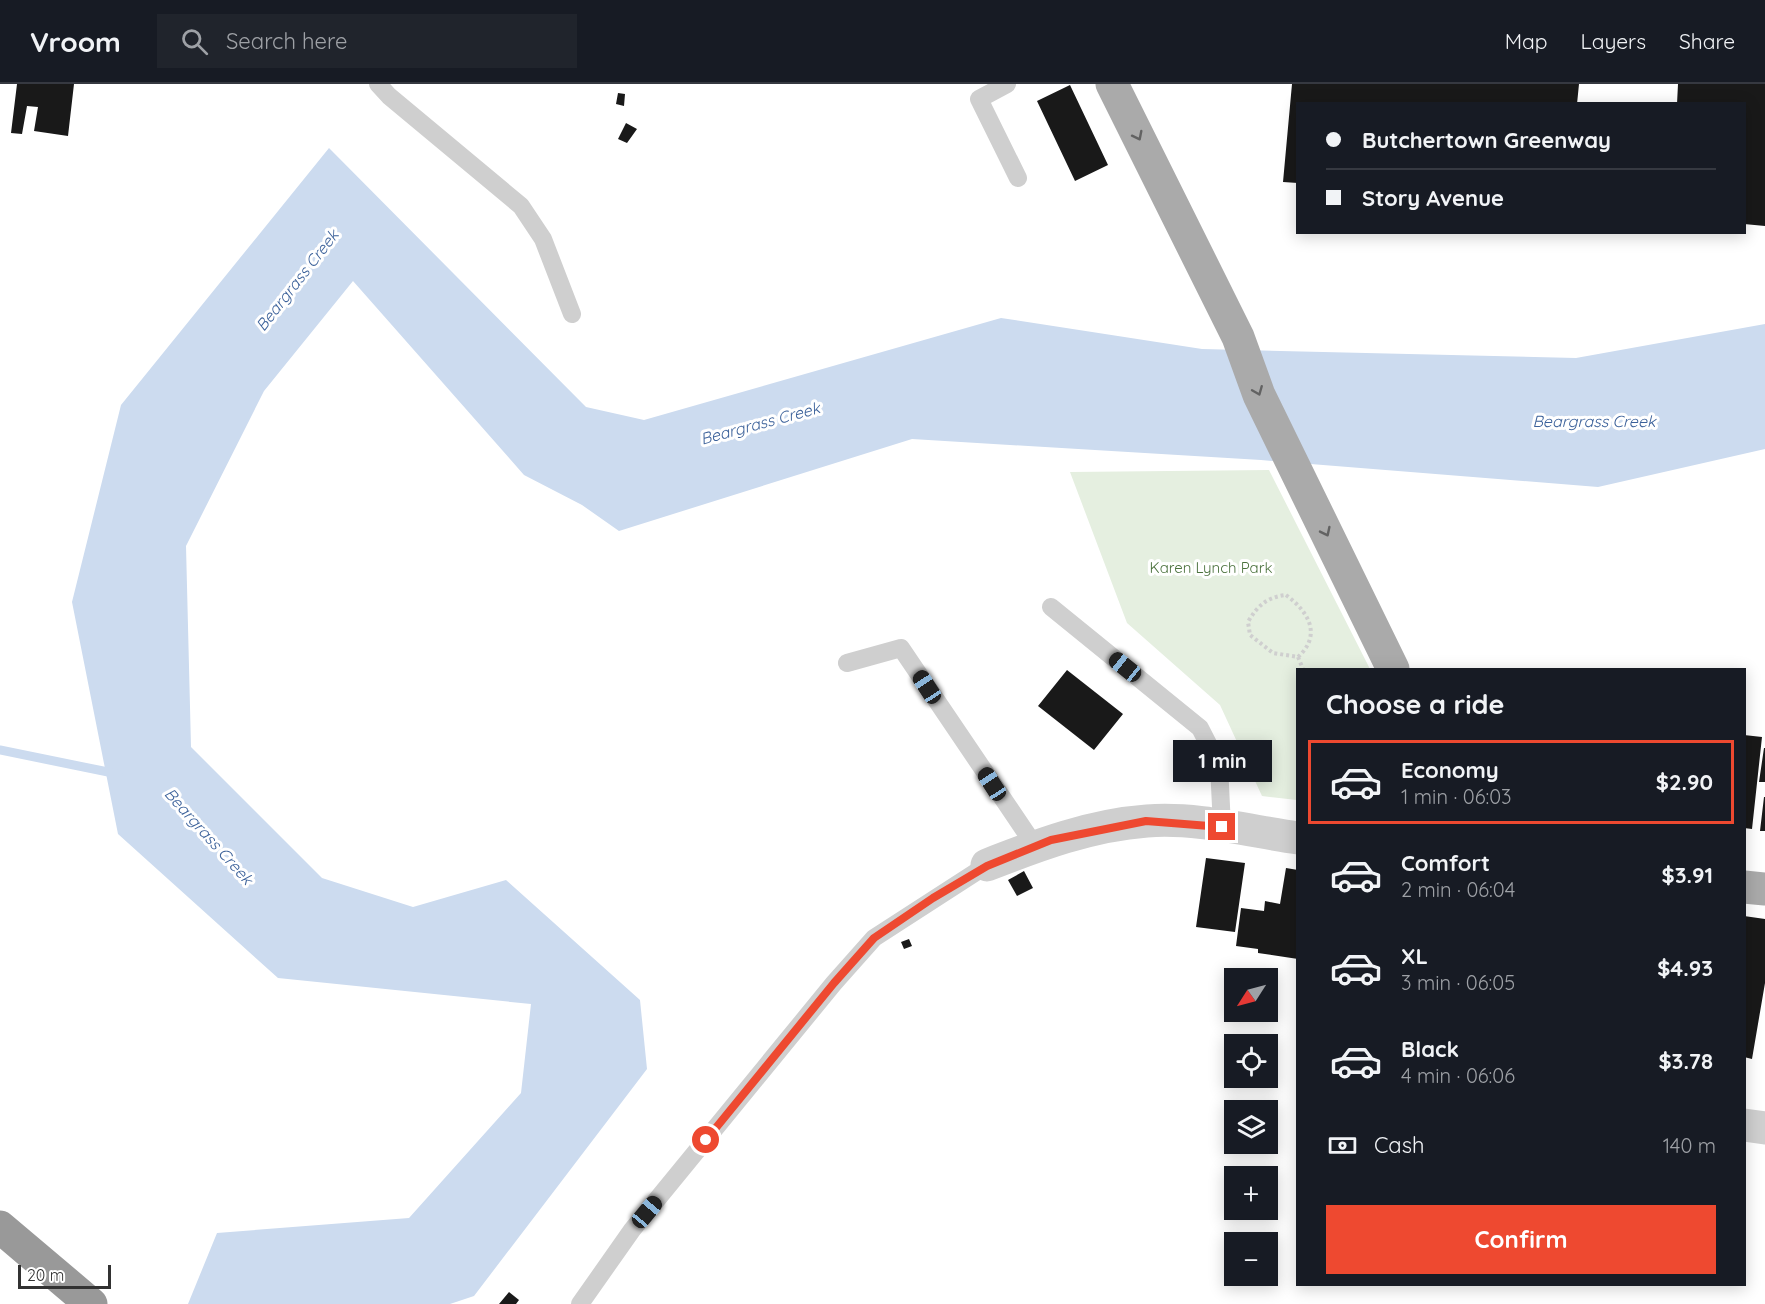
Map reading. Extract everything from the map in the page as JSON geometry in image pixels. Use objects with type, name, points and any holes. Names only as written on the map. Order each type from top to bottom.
[{"type":"highway","points":[[0,1227],[91,1304]]},
{"type":"main road","points":[[1112,84],[1238,336],[1259,394],[1393,668]]},
{"type":"main road","points":[[1746,887],[1765,889]]},
{"type":"street","points":[[987,866],[1051,840],[1121,825],[1172,821],[1296,838]]},
{"type":"street","points":[[1746,1125],[1765,1128]]},
{"type":"lane","points":[[378,84],[389,96],[521,206],[543,239],[572,314]]},
{"type":"lane","points":[[1007,84],[979,99],[1018,178]]},
{"type":"lane","points":[[1051,607],[1200,728],[1220,765],[1222,827]]},
{"type":"lane","points":[[847,663],[901,648],[1035,846]]},
{"type":"lane","points":[[580,1304],[632,1230],[834,983],[874,938],[987,866]]},
{"type":"path","points":[[1286,595],[1299,604],[1307,619],[1312,634],[1309,647],[1298,657],[1273,653],[1250,635],[1248,622],[1252,614],[1272,597],[1286,595]]},
{"type":"path","points":[[1298,657],[1303,668]]},
{"type":"green space","name":"Karen Lynch Park","points":[[1269,470],[1369,668],[1296,668],[1296,800],[1262,796],[1220,705],[1127,623],[1070,472]]},
{"type":"water","name":"Beargrass Creek","points":[[329,148],[586,407],[644,420],[1001,318],[1202,349],[1576,358],[1765,324],[1765,449],[1598,487],[1261,460],[912,439],[619,531],[582,505],[524,475],[353,281],[264,391],[186,546],[191,747],[322,878],[413,907],[506,880],[640,1000],[647,1069],[474,1296],[450,1304],[188,1304],[217,1233],[409,1218],[521,1093],[531,1004],[278,978],[118,834],[72,602],[121,405]]},
{"type":"building","points":[[17,84],[74,84],[68,136],[34,131],[38,107],[27,106],[22,134],[11,133]]},
{"type":"building","points":[[1292,84],[1579,84],[1577,102],[1296,102],[1296,183],[1283,182]]},
{"type":"building","points":[[1678,84],[1765,84],[1765,226],[1746,224],[1746,102],[1677,102]]},
{"type":"building","points":[[1070,85],[1108,165],[1075,181],[1037,101]]},
{"type":"building","points":[[618,93],[625,94],[624,106],[616,104]]},
{"type":"building","points":[[626,123],[637,129],[627,143],[618,139]]},
{"type":"building","points":[[1067,670],[1123,714],[1094,750],[1038,706]]},
{"type":"building","points":[[1746,735],[1762,737],[1752,829],[1746,828]]},
{"type":"building","points":[[1764,748],[1765,782],[1759,782]]},
{"type":"building","points":[[1764,797],[1765,831],[1760,831]]},
{"type":"building","points":[[1206,858],[1245,863],[1235,932],[1196,927]]},
{"type":"building","points":[[1286,868],[1296,870],[1296,959],[1258,953],[1258,949],[1236,946],[1241,908],[1264,911],[1265,901],[1280,904]]},
{"type":"building","points":[[1024,871],[1033,888],[1017,896],[1008,880]]},
{"type":"building","points":[[1746,916],[1765,919],[1765,983],[1752,1059],[1746,1058]]},
{"type":"building","points":[[909,939],[912,946],[904,949],[901,942]]},
{"type":"building","points":[[509,1292],[519,1300],[516,1304],[499,1304]]},
{"type":"waterway","points":[[0,750],[118,774]]},
{"type":"route","points":[[706,1140],[795,1034],[834,983],[874,938],[933,898],[987,866],[1051,840],[1146,821],[1172,821],[1222,827]]}]
